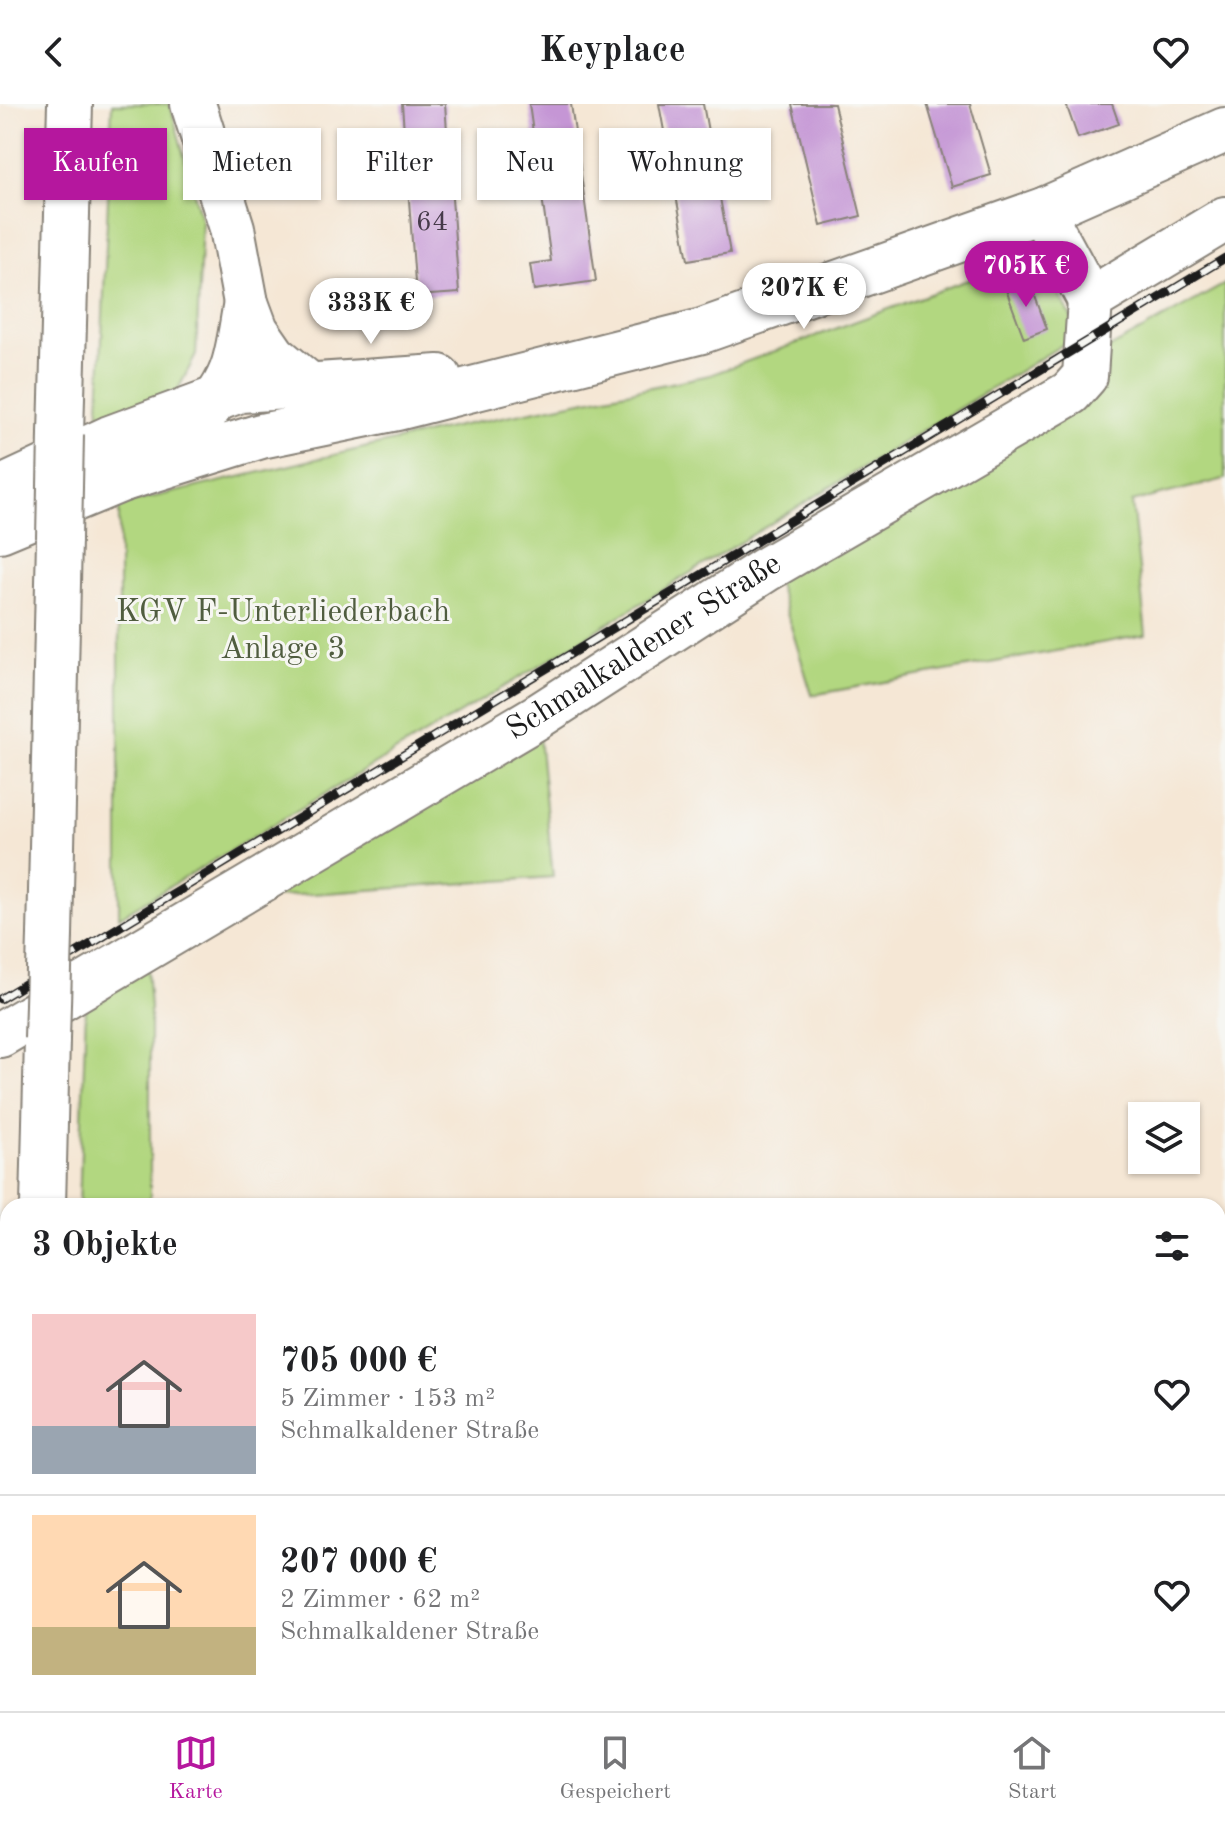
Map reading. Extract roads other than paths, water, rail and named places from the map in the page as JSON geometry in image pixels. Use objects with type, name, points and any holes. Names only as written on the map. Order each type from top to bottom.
[{"type":"main road","points":[[43,1198],[70,104]]},
{"type":"main road","points":[[193,104],[232,228],[246,303],[263,343],[308,384]]},
{"type":"main road","points":[[0,530],[123,479],[261,436],[397,408],[702,331],[1046,209],[1225,130]]},
{"type":"main road","points":[[1046,209],[1051,228],[1090,300],[1225,219]]},
{"type":"main road","name":"Schmalkaldener Straße","points":[[0,1035],[537,717],[765,570],[1070,393],[1085,376],[1090,300]]},
{"type":"main road","points":[[123,479],[191,428],[218,397],[233,366],[246,303]]},
{"type":"main road","points":[[0,489],[110,438],[218,397],[267,386],[537,371]]},
{"type":"railway","points":[[0,999],[1225,258]]},
{"type":"park label","name":"KGV F-Unterliederbach Anlage 3","points":[[283,632]]}]
